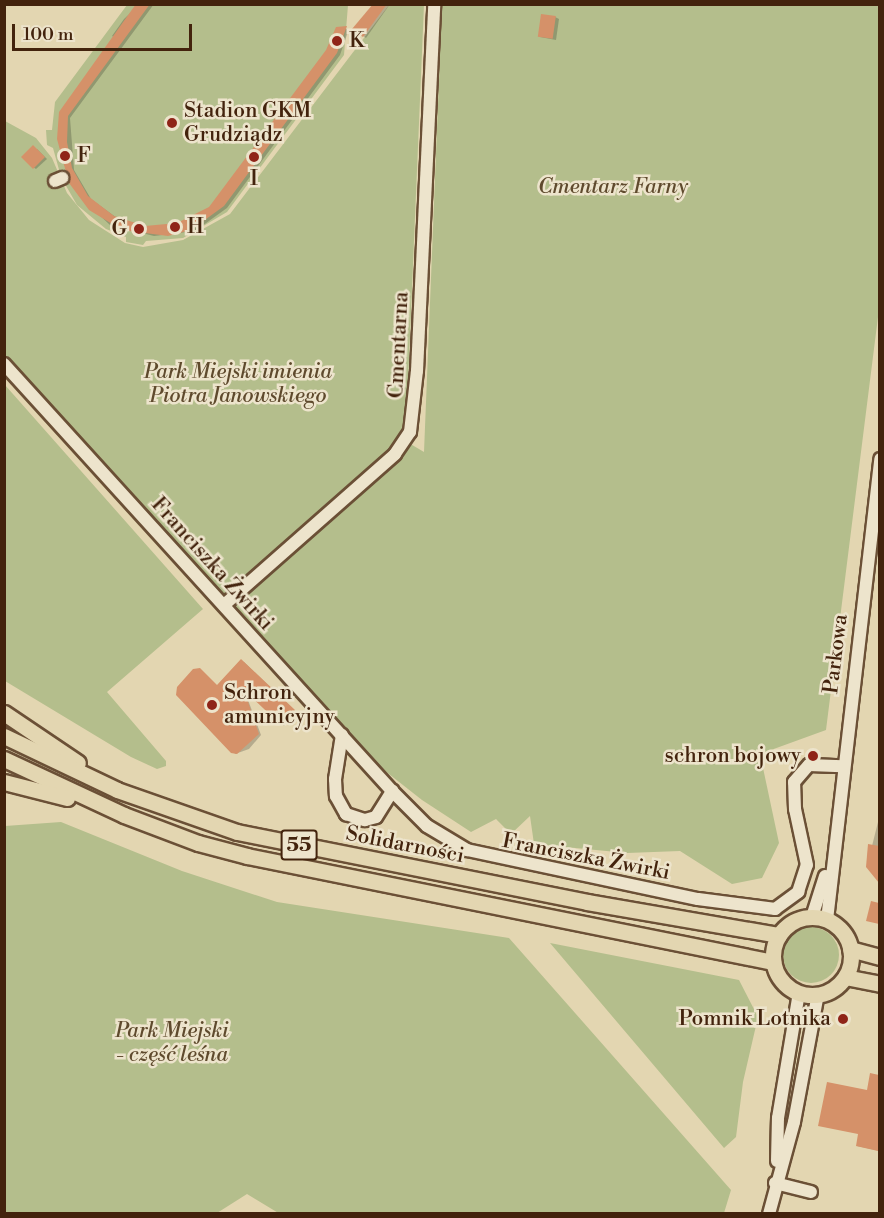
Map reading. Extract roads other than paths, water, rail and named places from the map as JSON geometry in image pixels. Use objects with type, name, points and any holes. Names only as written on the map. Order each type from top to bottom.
[{"type":"main road","points":[[4,713],[117,790]]},
{"type":"main road","name":"Solidarności","points":[[4,736],[117,790],[237,832],[587,902],[779,935]]},
{"type":"main road","name":"Solidarności","points":[[4,759],[124,816],[198,843],[258,859],[773,962]]},
{"type":"main road","points":[[4,782],[41,789],[124,816]]},
{"type":"main road","points":[[820,918],[842,931],[850,949],[845,977],[833,988],[818,994],[800,993],[778,975],[773,962],[779,935],[794,922],[820,918]]},
{"type":"main road","points":[[850,949],[879,957]]},
{"type":"main road","points":[[845,977],[879,984]]},
{"type":"street","name":"Cmentarna","points":[[224,605],[395,454],[410,432],[417,371],[434,4]]},
{"type":"street","name":"Franciszka Żwirki","points":[[4,364],[392,791],[427,826],[467,850],[698,899],[762,910],[775,909],[793,897],[805,879],[807,866],[795,809],[794,782],[809,765],[842,766]]},
{"type":"street","name":"Parkowa","points":[[820,918],[831,854],[875,524],[879,459]]},
{"type":"street","points":[[342,735],[335,779],[336,796],[346,814],[365,820],[375,817],[392,791]]},
{"type":"street","points":[[776,1178],[778,1118],[800,993]]},
{"type":"street","points":[[769,1214],[776,1178],[794,1122],[818,994]]},
{"type":"street","points":[[776,1178],[811,1192]]},
{"type":"place","name":"K","points":[[337,41]]},
{"type":"place","name":"Stadion GKM Grudziądz","points":[[172,123]]},
{"type":"place","name":"F","points":[[65,156]]},
{"type":"place","name":"I","points":[[254,157]]},
{"type":"place","name":"H","points":[[175,227]]},
{"type":"place","name":"G","points":[[139,229]]},
{"type":"place","name":"Schron amunicyjny","points":[[212,705]]},
{"type":"place","name":"schron bojowy","points":[[813,756]]},
{"type":"place","name":"Pomnik Lotnika","points":[[843,1019]]},
{"type":"park label","name":"Cmentarz Farny","points":[[613,187]]},
{"type":"park label","name":"Park Miejski imienia Piotra Janowskiego","points":[[238,384]]},
{"type":"park label","name":"Park Miejski - część leśna","points":[[172,1043]]}]
